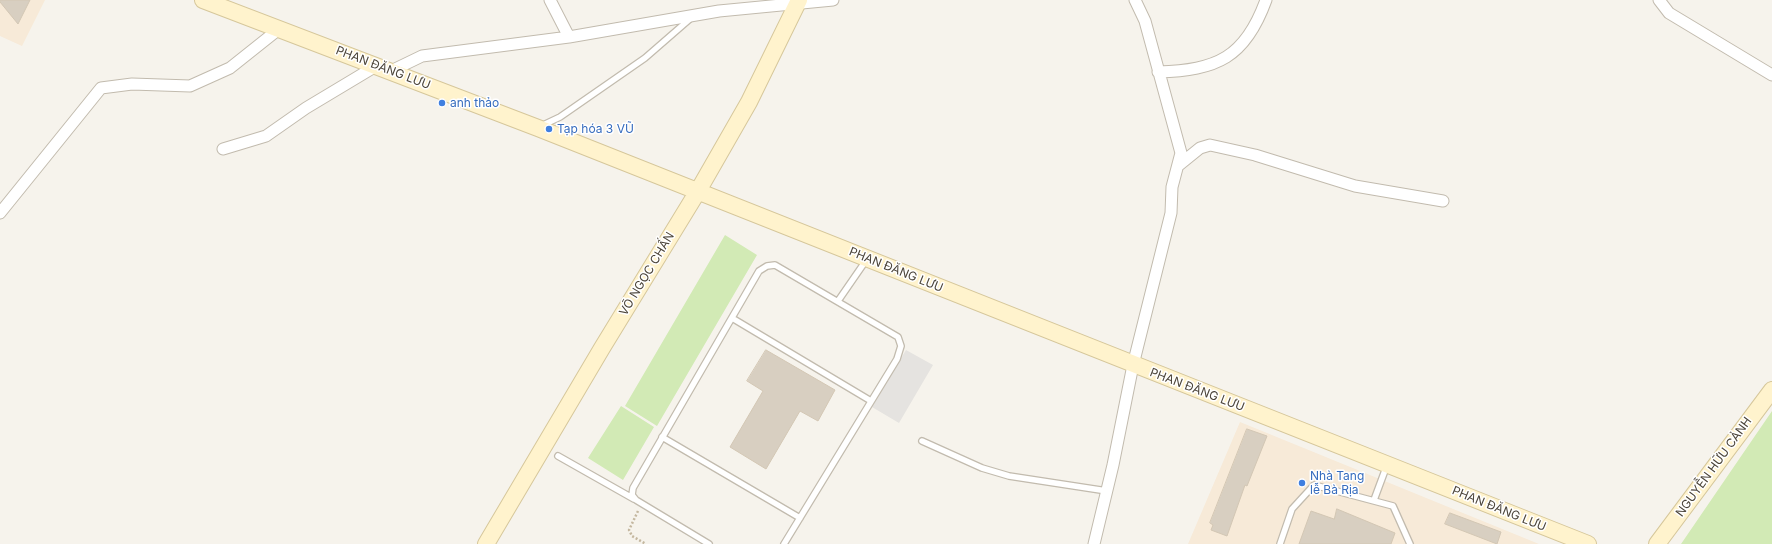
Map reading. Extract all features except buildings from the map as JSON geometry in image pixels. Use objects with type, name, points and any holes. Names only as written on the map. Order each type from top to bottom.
[{"type":"street","points":[[550,0],[569,37]]},
{"type":"street","points":[[391,71],[422,56],[569,37],[719,11],[798,2],[833,0]]},
{"type":"street","points":[[1094,544],[1107,491],[1133,365],[1171,213],[1172,187],[1181,153],[1145,21],[1135,0]]},
{"type":"street","points":[[1158,72],[1199,69],[1231,54],[1248,39],[1260,16],[1266,0]]},
{"type":"street","points":[[1659,0],[1669,13],[1772,74]]},
{"type":"street","name":"PHAN ĐĂNG LƯU","points":[[212,2],[698,191],[1133,365],[1588,544]]},
{"type":"street","name":"VÕ NGỌC CHẤN","points":[[486,544],[602,348],[698,191],[749,102],[798,2]]},
{"type":"street","points":[[0,213],[101,88],[132,84],[190,86],[230,68],[279,29]]},
{"type":"street","points":[[224,149],[266,136],[306,108],[376,66]]},
{"type":"street","points":[[1179,165],[1200,148],[1210,145],[1256,155],[1355,186],[1443,201]]},
{"type":"street","name":"NGUYỄN HỮU CẢNH","points":[[1657,544],[1772,390]]},
{"type":"lane","points":[[538,128],[560,117],[645,58],[695,15]]},
{"type":"lane","points":[[838,301],[867,259]]},
{"type":"lane","points":[[636,500],[632,494],[633,488],[759,271],[767,266],[775,265],[898,337],[901,346],[897,359],[784,544]]},
{"type":"lane","points":[[732,318],[871,401]]},
{"type":"lane","points":[[662,437],[800,518]]},
{"type":"lane","points":[[922,441],[982,468],[1009,476],[1107,491]]},
{"type":"lane","points":[[558,456],[643,504],[709,544]]},
{"type":"lane","points":[[1374,500],[1388,465]]},
{"type":"lane","points":[[1280,544],[1292,509],[1314,485],[1393,506],[1410,544]]},
{"type":"path","points":[[643,504],[629,530],[632,536],[646,544]]},
{"type":"shaded area","points":[[0,0],[45,0],[22,46],[0,36]]},
{"type":"shaded area","points":[[906,350],[933,365],[899,423],[872,407]]},
{"type":"shaded area","name":"Nhà Tang lễ Bà Rịa","points":[[1240,422],[1539,544],[1188,544]]},
{"type":"green space","points":[[725,235],[757,255],[657,426],[625,406]]},
{"type":"green space","points":[[621,406],[654,427],[623,480],[588,458]]},
{"type":"green space","points":[[1772,411],[1772,544],[1681,544]]},
{"type":"place","name":"anh thảo","points":[[442,103]]},
{"type":"place","name":"Tạp hóa 3 VŨ","points":[[549,129]]},
{"type":"place","name":"Nhà Tang lễ Bà Rịa","points":[[1302,483]]}]
